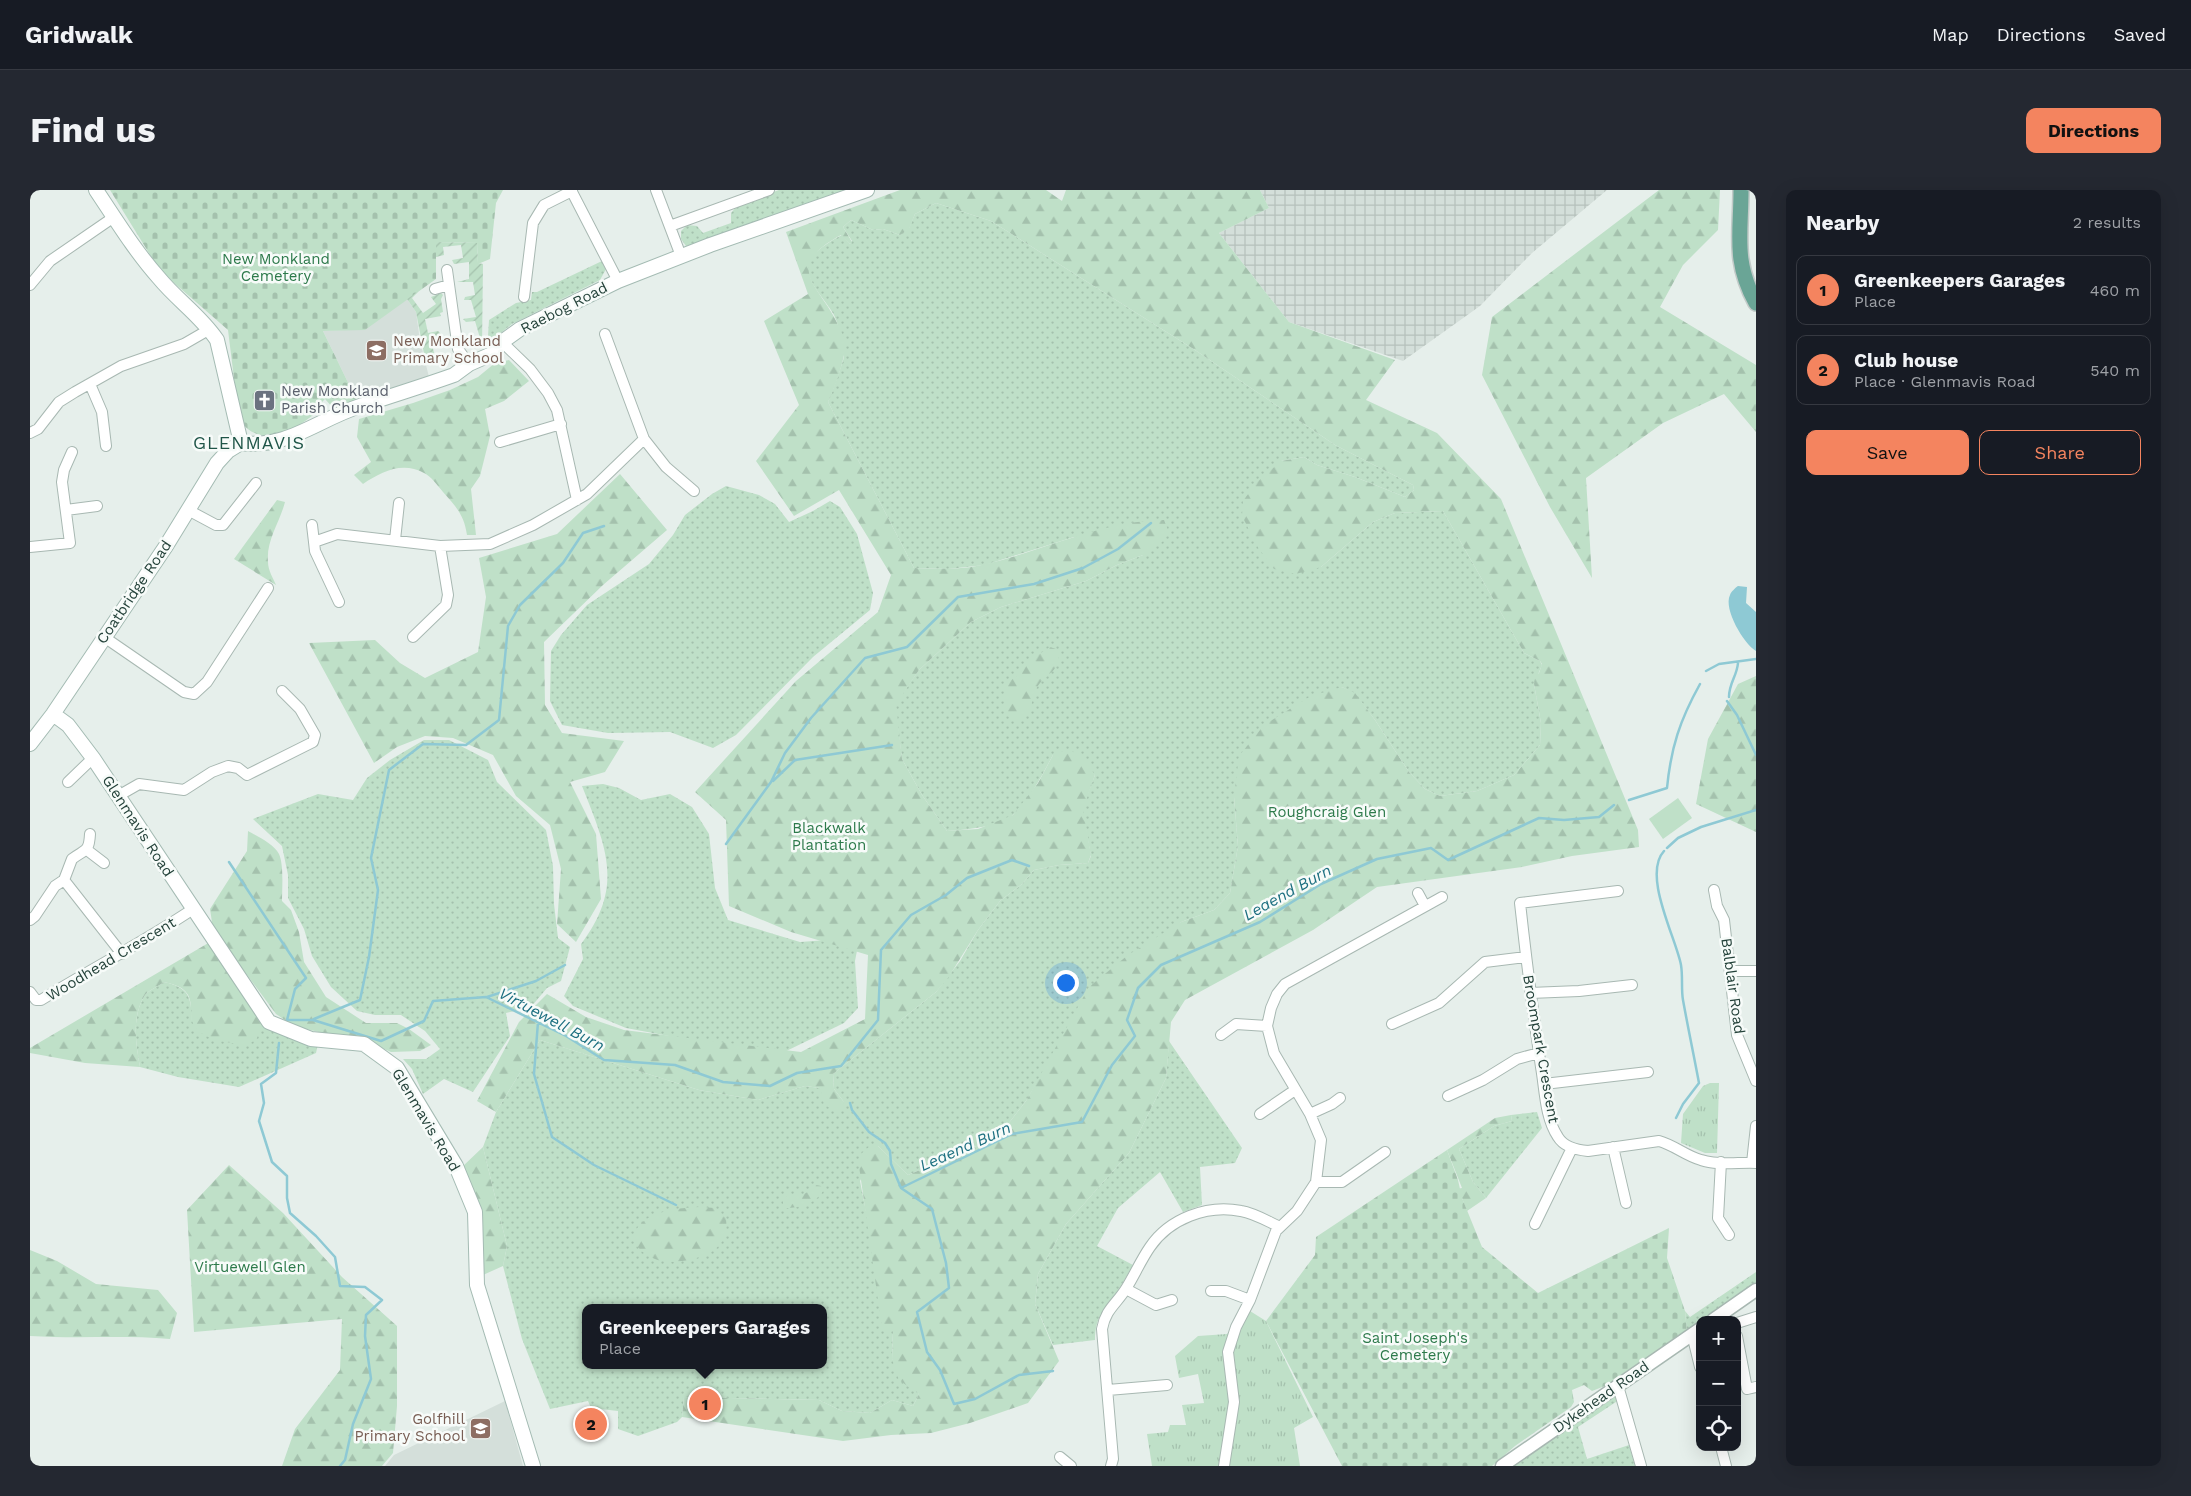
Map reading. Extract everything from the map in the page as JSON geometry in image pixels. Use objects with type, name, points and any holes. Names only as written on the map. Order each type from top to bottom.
[{"type":"main road","points":[[96,190],[137,252],[159,279],[210,329],[217,340],[221,350],[241,443]]},
{"type":"main road","name":"Raebog Road","points":[[241,443],[256,445],[286,440],[331,417],[454,374],[469,364],[494,353],[502,342],[520,329],[618,281],[681,256],[867,190]]},
{"type":"main road","points":[[1741,190],[1740,264],[1748,290],[1756,303]]},
{"type":"main road","name":"Coatbridge Road","points":[[30,744],[53,714],[163,550],[217,463],[228,451],[241,443]]},
{"type":"main road","name":"Glenmavis Road","points":[[53,714],[68,725],[93,758],[269,1022],[311,1039],[364,1044],[397,1068],[456,1166],[475,1212],[477,1285],[532,1466]]},
{"type":"street","points":[[524,297],[533,223],[544,205],[572,190],[618,281]]},
{"type":"street","points":[[656,190],[681,256]]},
{"type":"street","points":[[670,226],[770,190]]},
{"type":"street","points":[[30,285],[50,261],[114,217]]},
{"type":"street","points":[[447,270],[458,349],[469,364]]},
{"type":"street","points":[[435,289],[449,285]]},
{"type":"street","points":[[30,433],[38,429],[59,402],[121,366],[184,344],[210,329]]},
{"type":"street","points":[[605,334],[644,439],[666,467],[694,491]]},
{"type":"street","points":[[502,342],[530,369],[548,393],[557,410],[577,500]]},
{"type":"street","points":[[90,384],[102,412],[106,446]]},
{"type":"street","points":[[500,442],[561,424]]},
{"type":"street","points":[[314,542],[337,534],[440,546],[490,544],[533,525],[587,494],[644,439]]},
{"type":"street","points":[[30,547],[70,543],[62,482],[64,470],[72,452]]},
{"type":"street","points":[[188,510],[216,525],[223,526],[256,483]]},
{"type":"street","points":[[235,492],[244,499]]},
{"type":"street","points":[[395,540],[399,503]]},
{"type":"street","points":[[66,510],[97,506]]},
{"type":"street","points":[[312,526],[315,551],[339,602]]},
{"type":"street","points":[[413,637],[446,605],[448,595],[440,546]]},
{"type":"street","points":[[104,637],[184,692],[194,694],[207,682],[268,588]]},
{"type":"street","points":[[118,796],[140,784],[184,790],[212,772],[228,766],[238,768],[246,775],[313,742],[314,735],[300,709],[282,691]]},
{"type":"street","points":[[68,782],[93,758]]},
{"type":"street","points":[[30,920],[35,916],[55,886],[64,880],[72,859],[87,850],[90,834]]},
{"type":"street","points":[[87,850],[104,863]]},
{"type":"street","points":[[64,880],[122,954]]},
{"type":"street","name":"Balblair Road","points":[[1714,890],[1717,906],[1724,920],[1738,1035],[1756,1081]]},
{"type":"street","name":"Broompark Crescent","points":[[1572,1148],[1559,1139],[1550,1123],[1530,993],[1520,903],[1618,892]]},
{"type":"street","points":[[1418,893],[1425,906]]},
{"type":"street","points":[[1224,1466],[1234,1402],[1228,1352],[1276,1231],[1297,1211],[1316,1182],[1321,1140],[1310,1114],[1274,1053],[1268,1026],[1270,1008],[1285,984],[1442,897]]},
{"type":"street","name":"Woodhead Crescent","points":[[30,992],[36,1000],[41,1000],[84,973],[122,954],[193,909]]},
{"type":"street","points":[[1392,1024],[1439,1003],[1485,962],[1526,956]]},
{"type":"street","points":[[1730,971],[1756,971]]},
{"type":"street","points":[[1530,993],[1632,986]]},
{"type":"street","points":[[1221,1036],[1236,1024],[1268,1026]]},
{"type":"street","points":[[1448,1096],[1483,1080],[1517,1059],[1539,1053]]},
{"type":"street","points":[[1544,1084],[1648,1072]]},
{"type":"street","points":[[1260,1114],[1295,1090]]},
{"type":"street","points":[[1310,1114],[1332,1104],[1340,1098]]},
{"type":"street","points":[[1535,1224],[1572,1148],[1588,1151],[1659,1141],[1670,1144],[1691,1157],[1704,1161],[1754,1163],[1756,1126]]},
{"type":"street","points":[[1613,1147],[1626,1203]]},
{"type":"street","points":[[1316,1182],[1342,1182],[1385,1152]]},
{"type":"street","points":[[1721,1162],[1718,1218],[1729,1235]]},
{"type":"street","points":[[1111,1466],[1113,1459],[1102,1329],[1107,1311],[1126,1289],[1150,1246],[1180,1219],[1199,1213],[1227,1210],[1242,1211],[1280,1227]]},
{"type":"street","points":[[1126,1289],[1156,1305],[1172,1300]]},
{"type":"street","points":[[1211,1290],[1226,1290],[1250,1300]]},
{"type":"street","points":[[1719,1316],[1756,1290]]},
{"type":"street","points":[[1741,1322],[1756,1317]]},
{"type":"street","name":"Dykehead Road","points":[[1502,1466],[1696,1331]]},
{"type":"street","points":[[1741,1357],[1747,1389]]},
{"type":"street","points":[[1108,1390],[1167,1385]]},
{"type":"street","points":[[1618,1386],[1641,1466]]},
{"type":"street","points":[[1722,1451],[1726,1466]]},
{"type":"street","points":[[1060,1457],[1071,1466]]},
{"type":"shaded area","points":[[1260,190],[1607,190],[1532,253],[1480,306],[1403,361],[1289,322],[1219,233],[1269,208]]},
{"type":"shaded area","name":"New Monkland Primary School","points":[[407,299],[416,312],[420,341],[429,377],[357,401],[323,331],[365,329]]},
{"type":"shaded area","name":"Golfhill Primary School","points":[[505,1401],[523,1466],[385,1466],[394,1455]]},
{"type":"green space","name":"New Monkland Cemetery","points":[[110,190],[503,190],[496,203],[490,259],[478,264],[477,243],[436,242],[436,279],[365,330],[323,331],[357,401],[334,409],[325,399],[315,409],[317,412],[308,419],[288,431],[267,436],[247,429],[239,419],[228,330],[165,275],[152,258]]},
{"type":"green space","points":[[779,190],[849,190],[699,243],[686,246],[681,239],[681,231],[687,225],[697,226],[703,233],[731,223],[731,213],[738,205]]},
{"type":"green space","points":[[900,190],[1046,190],[1062,201],[1066,190],[1260,190],[1269,208],[1219,233],[1289,322],[1395,360],[1366,400],[1437,433],[1501,499],[1638,830],[1639,847],[1572,856],[1522,867],[1377,887],[1313,930],[1185,1000],[1171,1022],[1166,1078],[1129,1153],[1066,1224],[1038,1274],[1035,1304],[1059,1361],[1028,1403],[970,1423],[931,1433],[891,1435],[843,1441],[682,1417],[684,1397],[819,1400],[842,1411],[870,1413],[892,1400],[913,1406],[919,1394],[899,1380],[892,1359],[893,1331],[882,1328],[859,1166],[862,1153],[870,1146],[878,1146],[908,1175],[998,1137],[1026,1101],[1089,987],[1128,955],[1181,922],[1214,910],[1230,893],[1238,846],[1234,797],[1239,756],[1264,725],[1311,696],[1342,687],[1355,693],[1409,772],[1425,789],[1440,796],[1477,791],[1514,775],[1540,745],[1541,723],[1534,684],[1535,676],[1539,673],[1542,664],[1540,661],[1524,653],[1443,511],[1395,513],[1373,522],[1321,567],[1296,574],[1274,569],[1259,549],[1242,516],[1243,501],[1257,482],[1281,461],[1304,457],[1317,465],[1355,477],[1405,497],[1414,490],[1413,485],[1335,445],[1195,350],[991,221],[936,203],[915,214],[909,229],[900,235],[883,229],[873,230],[851,220],[843,227],[852,242],[850,244],[841,235],[822,247],[812,258],[809,268],[816,289],[832,314],[845,342],[842,365],[828,402],[914,568],[950,569],[977,566],[1118,525],[1164,520],[1169,533],[1162,542],[1143,555],[1117,565],[1086,581],[1001,607],[971,622],[919,670],[896,704],[902,759],[922,795],[947,831],[978,829],[1013,815],[1038,783],[1053,755],[1068,749],[1083,757],[1095,775],[1083,809],[1091,855],[1088,863],[1059,865],[1034,870],[1022,884],[1000,901],[978,930],[948,978],[936,992],[833,1074],[834,1089],[844,1102],[843,1109],[834,1111],[824,1104],[820,1088],[805,1086],[758,1100],[699,1090],[540,1040],[496,1112],[477,1101],[519,1022],[547,994],[586,1017],[624,1030],[801,1052],[865,1019],[868,955],[791,932],[729,906],[726,820],[695,792],[796,681],[878,612],[891,575],[839,490],[794,516],[756,461],[799,405],[764,321],[808,294],[786,232]]},
{"type":"green space","points":[[1659,190],[1720,190],[1718,230],[1683,265],[1660,307],[1756,365],[1756,432],[1724,394],[1663,423],[1586,478],[1592,578],[1550,507],[1482,375],[1492,317]]},
{"type":"green space","points":[[936,203],[991,221],[1195,350],[1335,445],[1413,485],[1414,490],[1405,497],[1355,477],[1317,465],[1304,457],[1281,461],[1321,567],[1373,522],[1395,513],[1443,511],[1524,653],[1540,661],[1542,665],[1534,684],[1541,723],[1540,745],[1514,775],[1477,791],[1440,796],[1425,789],[1409,772],[1375,720],[1355,694],[1342,687],[1234,797],[1238,846],[1230,893],[1214,910],[1181,922],[1049,1062],[1026,1101],[998,1137],[908,1175],[878,1146],[860,1181],[893,1331],[892,1359],[919,1394],[913,1406],[892,1400],[870,1413],[842,1411],[819,1400],[684,1397],[682,1417],[677,1422],[638,1436],[618,1429],[618,1411],[591,1408],[588,1401],[550,1409],[522,1339],[503,1266],[507,1246],[483,1147],[496,1112],[540,1040],[699,1090],[758,1100],[805,1086],[820,1088],[844,1102],[834,1089],[833,1074],[936,992],[960,961],[978,930],[1000,901],[1022,884],[1034,870],[1059,865],[1088,863],[1091,856],[1082,809],[1095,775],[1053,755],[1031,794],[1014,814],[992,825],[947,831],[922,795],[902,759],[895,704],[919,670],[971,622],[1001,607],[1086,581],[1117,565],[1143,555],[1074,537],[985,565],[948,569],[914,568],[828,402],[844,356],[843,346],[834,315],[816,289],[807,267],[815,253],[838,237],[842,235],[850,244],[852,241],[843,227],[851,220],[873,230],[883,229],[900,235],[909,228],[915,214]]},
{"type":"green space","points":[[436,242],[477,243],[478,263],[483,264],[482,348],[465,347],[466,340],[480,338],[475,321],[466,322],[463,319],[476,317],[471,300],[464,300],[465,297],[475,295],[473,282],[457,282],[469,279],[469,262],[454,264],[452,260],[463,258],[461,245],[443,247],[444,255],[436,257]]},
{"type":"green space","points":[[602,261],[606,269],[600,280],[512,324],[492,340],[488,336],[489,320],[516,303],[531,300],[532,292],[537,292]]},
{"type":"green space","points":[[419,291],[412,298],[423,313],[436,304],[431,297],[441,293],[443,295],[441,299],[443,312],[440,313],[441,316],[425,319],[428,333],[438,331],[442,335],[430,338],[435,356],[425,359],[416,312],[407,299]]},
{"type":"green space","points":[[509,360],[529,381],[504,401],[485,409],[490,436],[480,476],[471,489],[476,535],[467,535],[464,522],[456,507],[434,481],[424,473],[408,468],[400,468],[384,472],[363,484],[354,475],[371,462],[357,437],[359,419],[450,390],[478,377],[495,363]]},
{"type":"green space","points":[[620,474],[667,530],[603,585],[544,642],[545,705],[562,733],[624,741],[605,772],[570,782],[596,834],[601,899],[576,942],[557,924],[561,869],[550,825],[516,796],[493,755],[453,738],[425,736],[397,747],[374,763],[309,643],[375,640],[400,663],[425,678],[478,652],[486,597],[479,558],[557,534]]},
{"type":"green space","points":[[726,486],[759,495],[775,504],[789,522],[830,501],[840,507],[857,534],[873,593],[870,610],[813,657],[736,735],[713,748],[670,732],[608,733],[562,725],[550,701],[551,651],[561,635],[587,605],[649,564],[673,535],[685,515],[712,494]]},
{"type":"green space","points":[[277,500],[285,502],[271,539],[268,554],[269,568],[276,585],[234,559]]},
{"type":"green space","points":[[1050,647],[1059,650],[1058,662],[1054,670],[1035,690],[1030,714],[1017,720],[1005,715],[1004,697],[1006,683],[1019,675],[1027,662]]},
{"type":"green space","points":[[1756,676],[1756,832],[1696,804],[1708,739],[1738,684]]},
{"type":"green space","points":[[424,740],[449,740],[488,760],[497,782],[546,830],[553,866],[554,904],[558,938],[570,947],[561,981],[547,988],[531,1007],[506,1013],[510,1036],[473,1092],[444,1079],[423,1094],[412,1069],[403,1059],[426,1059],[440,1049],[425,1031],[401,1015],[375,1015],[357,1011],[331,987],[312,956],[304,929],[288,898],[288,875],[282,846],[253,819],[318,794],[353,800],[367,778],[390,760]]},
{"type":"green space","points":[[603,784],[619,788],[641,800],[670,794],[692,807],[709,834],[715,888],[728,920],[800,942],[841,939],[861,930],[855,961],[858,1008],[844,1023],[776,1056],[626,1028],[573,1006],[564,996],[583,959],[581,944],[595,923],[603,903],[607,885],[607,866],[604,848],[582,786]]},
{"type":"green space","points":[[1678,798],[1692,818],[1663,839],[1649,819]]},
{"type":"green space","points":[[248,831],[269,844],[279,854],[282,871],[282,901],[291,910],[299,932],[304,962],[326,997],[366,1023],[397,1023],[431,1045],[420,1051],[391,1052],[354,1036],[327,1034],[294,1026],[276,1014],[213,929],[210,909],[247,851]]},
{"type":"green space","points":[[210,942],[262,1021],[257,1038],[248,1045],[216,1040],[201,1033],[192,1021],[191,1003],[187,993],[180,987],[164,982],[145,995],[138,1012],[136,1031],[140,1067],[85,1063],[30,1053],[30,1048]]},
{"type":"green space","points":[[164,982],[179,987],[187,995],[190,1000],[192,1021],[262,1021],[318,1044],[316,1053],[239,1087],[178,1077],[140,1067],[136,1031],[138,1012],[145,995]]},
{"type":"green space","points":[[1169,1041],[1242,1148],[1235,1163],[1200,1167],[1202,1205],[1183,1212],[1160,1172],[1118,1208],[1097,1246],[1133,1265],[1099,1319],[1095,1340],[1053,1345],[1035,1304],[1038,1274],[1066,1224],[1129,1153],[1166,1078]]},
{"type":"green space","points":[[1710,1083],[1719,1083],[1717,1153],[1705,1153],[1681,1143],[1683,1114],[1703,1086]]},
{"type":"green space","points":[[1537,1112],[1542,1128],[1486,1198],[1473,1182],[1459,1149],[1494,1126],[1512,1121],[1511,1115]]},
{"type":"green space","points":[[1511,1115],[1512,1121],[1494,1126],[1459,1149],[1473,1182],[1486,1198],[1467,1211],[1462,1198],[1450,1190],[1462,1188],[1447,1150],[1495,1118]]},
{"type":"green space","points":[[483,1147],[507,1246],[503,1266],[483,1275],[462,1167]]},
{"type":"green space","name":"Saint Joseph's Cemetery","points":[[1447,1150],[1458,1180],[1462,1198],[1482,1247],[1538,1293],[1669,1228],[1667,1258],[1685,1311],[1687,1332],[1605,1386],[1592,1391],[1584,1385],[1572,1390],[1574,1402],[1571,1407],[1515,1446],[1492,1466],[1342,1466],[1266,1321],[1315,1255],[1316,1237]]},
{"type":"green space","name":"Virtuewell Glen","points":[[229,1165],[283,1213],[342,1277],[397,1326],[397,1406],[393,1453],[382,1466],[282,1466],[295,1429],[340,1370],[342,1319],[194,1332],[187,1210]]},
{"type":"green space","points":[[816,1185],[821,1186],[823,1191],[812,1202],[791,1208],[786,1208],[783,1204],[783,1200],[787,1196],[799,1196]]},
{"type":"green space","points":[[680,1208],[715,1208],[726,1218],[724,1238],[708,1254],[690,1260],[662,1261],[644,1253],[632,1239],[642,1222],[650,1217]]},
{"type":"green space","points":[[30,1250],[57,1261],[96,1284],[158,1290],[177,1313],[170,1339],[30,1336]]},
{"type":"green space","points":[[1756,1272],[1756,1285],[1710,1316],[1696,1316],[1696,1326],[1687,1332],[1685,1311],[1690,1317]]},
{"type":"green space","points":[[1250,1311],[1266,1321],[1313,1417],[1294,1428],[1300,1466],[1152,1466],[1147,1434],[1168,1432],[1170,1425],[1186,1425],[1182,1405],[1204,1403],[1198,1374],[1179,1378],[1175,1356],[1198,1336],[1227,1334]]},
{"type":"green space","points":[[1616,1394],[1619,1400],[1578,1427],[1587,1459],[1629,1445],[1635,1466],[1511,1466]]},
{"type":"water","points":[[1738,586],[1747,587],[1746,603],[1756,612],[1756,651],[1741,634],[1729,609],[1730,595]]},
{"type":"waterway","points":[[726,844],[771,782],[785,753],[811,718],[865,658],[907,647],[958,597],[1034,584],[1083,568],[1118,549],[1151,523]]},
{"type":"waterway","points":[[314,1019],[360,1000],[369,957],[378,890],[371,858],[389,770],[423,744],[466,745],[499,720],[508,626],[520,605],[563,563],[583,533],[604,526]]},
{"type":"waterway","name":"Leaend Burn","points":[[1706,671],[1719,664],[1756,659]]},
{"type":"waterway","points":[[1729,697],[1738,663]]},
{"type":"waterway","name":"Leaend Burn","points":[[1629,800],[1667,788],[1671,760],[1678,734],[1700,684]]},
{"type":"waterway","points":[[1727,701],[1737,715],[1756,755]]},
{"type":"waterway","points":[[773,781],[795,760],[892,745]]},
{"type":"waterway","name":"Leaend Burn","points":[[1053,1371],[1019,1375],[975,1399],[954,1404],[940,1370],[927,1352],[917,1312],[949,1288],[946,1263],[932,1209],[901,1188],[1012,1134],[1082,1122],[1112,1065],[1135,1036],[1127,1020],[1138,988],[1161,965],[1260,922],[1321,884],[1377,859],[1431,848],[1448,860],[1539,818],[1564,820],[1599,817],[1614,805]]},
{"type":"waterway","points":[[1667,848],[1678,838],[1701,827],[1756,810]]},
{"type":"waterway","points":[[1664,851],[1658,862],[1658,890],[1681,965],[1683,1000],[1699,1083],[1683,1104],[1676,1118]]},
{"type":"waterway","name":"Virtuewell Burn","points":[[229,862],[306,978],[295,989],[287,1020],[313,1020],[381,1041],[424,1021],[433,1001],[486,997],[566,1036],[604,1060],[675,1065],[723,1082],[770,1086],[797,1073],[841,1066],[878,1020],[881,950],[911,915],[946,895],[967,878],[1012,860],[1029,866]]},
{"type":"waterway","points":[[487,997],[536,981],[565,965]]},
{"type":"waterway","points":[[538,1022],[534,1074],[552,1137],[594,1165],[676,1205]]},
{"type":"waterway","name":"Virtuewell Burn","points":[[279,1043],[276,1073],[261,1084],[264,1103],[259,1121],[272,1162],[287,1176],[287,1198],[290,1213],[316,1236],[335,1257],[340,1286],[365,1287],[382,1300],[366,1315],[365,1336],[371,1379],[353,1424],[345,1460],[340,1466]]},
{"type":"waterway","points":[[850,1103],[852,1110],[869,1132],[885,1143],[890,1151],[891,1164],[901,1188]]},
{"type":"place","name":"New Monkland Primary School","points":[[377,350]]},
{"type":"place","name":"New Monkland Parish Church","points":[[265,400]]},
{"type":"place","name":"Greenkeepers Garages","points":[[705,1404]]},
{"type":"place","name":"Club house","points":[[591,1424]]},
{"type":"place","name":"Golfhill Primary School","points":[[481,1428]]},
{"type":"district","name":"GLENMAVIS","points":[[249,443]]},
{"type":"park label","name":"Roughcraig Glen","points":[[1327,812]]},
{"type":"park label","name":"Blackwalk Plantation","points":[[829,836]]}]
